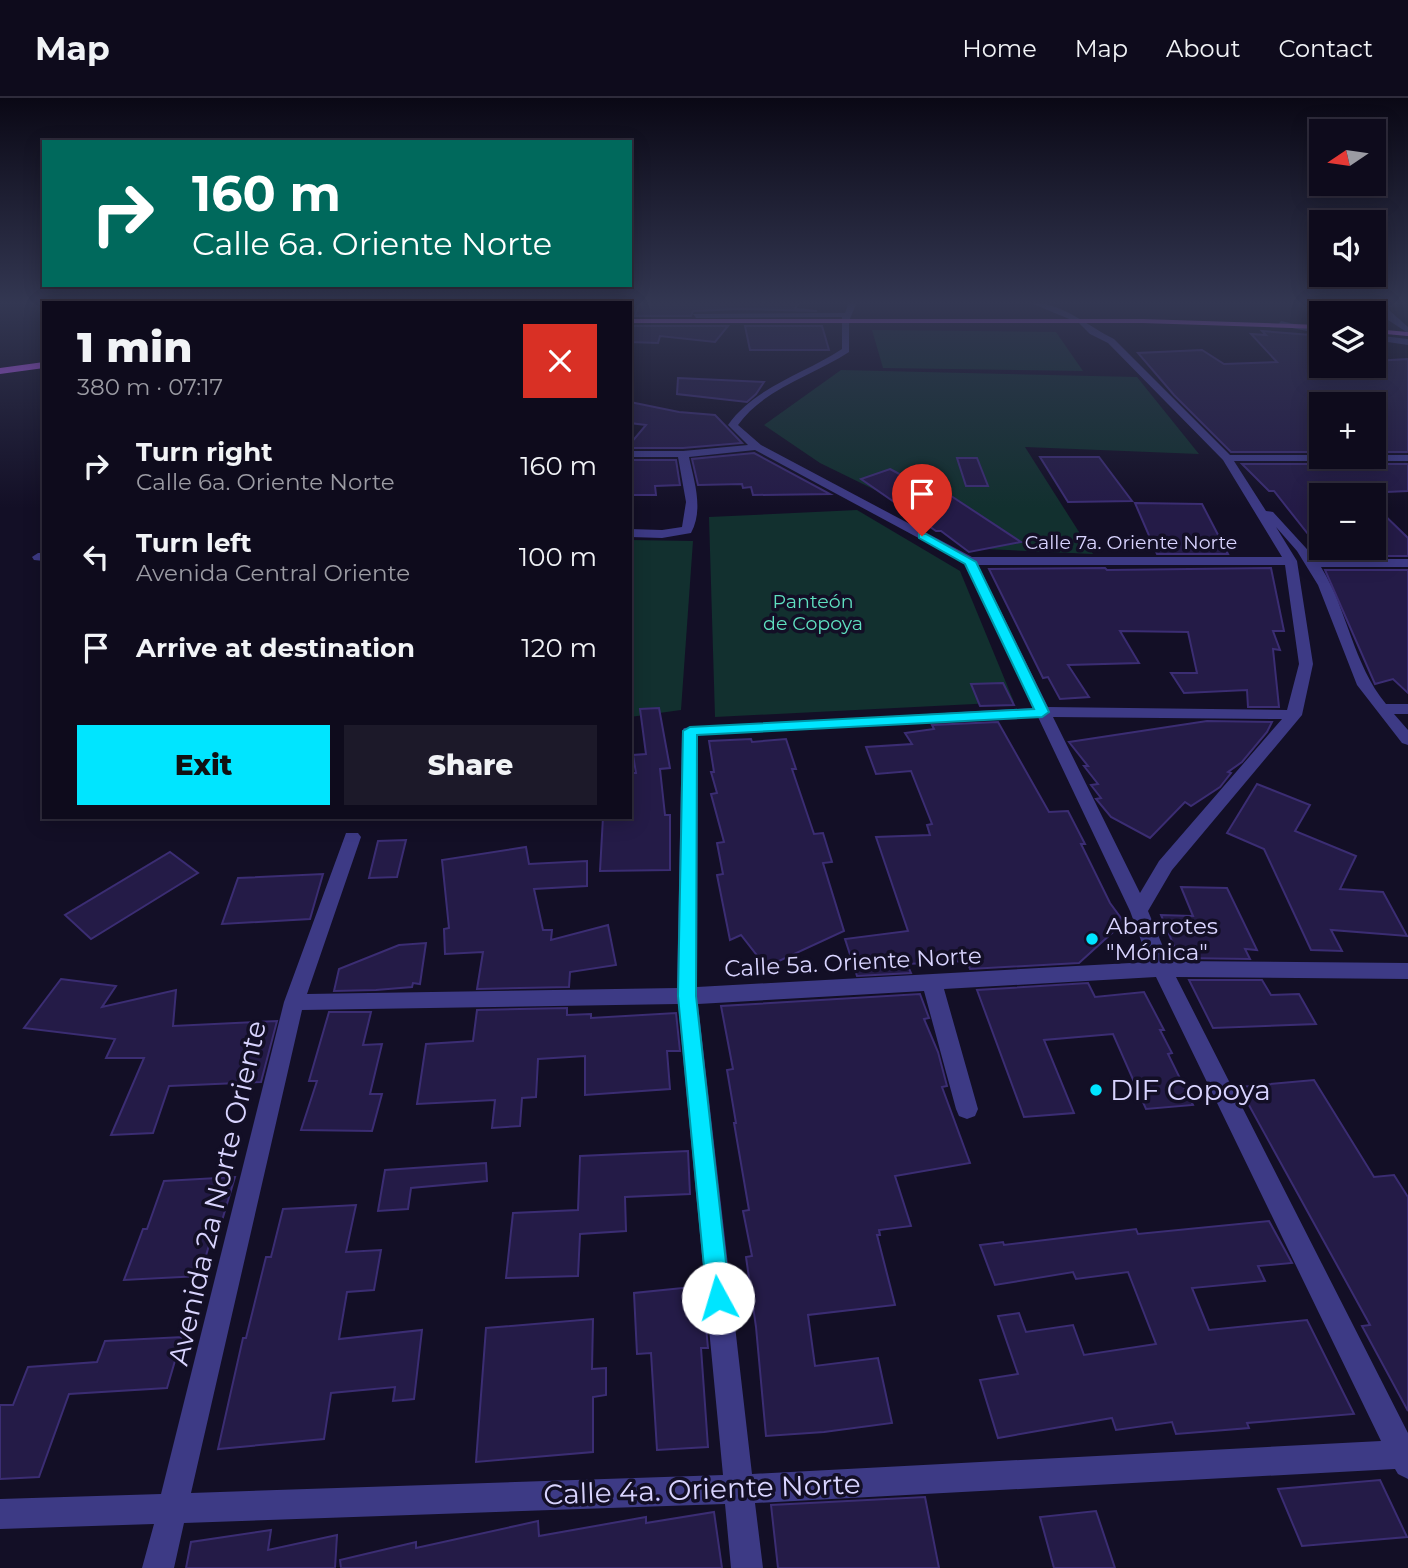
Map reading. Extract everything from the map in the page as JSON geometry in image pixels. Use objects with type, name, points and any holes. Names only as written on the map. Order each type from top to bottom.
[{"type":"street","points":[[811,371],[737,416],[733,425],[757,447],[970,562],[1139,911],[1162,969],[1407,1457]]},
{"type":"street","points":[[1139,911],[1164,866],[1294,715],[1306,664],[1291,561],[1227,458],[1140,371]]},
{"type":"street","points":[[632,454],[683,454],[757,447]]},
{"type":"street","points":[[632,533],[662,534],[687,530],[692,520],[691,498],[683,454]]},
{"type":"street","points":[[1227,458],[1399,461]]},
{"type":"street","points":[[1253,499],[1296,538],[1315,563],[1349,655],[1365,686],[1408,740]]},
{"type":"street","name":"Calle 7a. Oriente Norte","points":[[970,562],[1291,561]]},
{"type":"street","points":[[1315,563],[1408,563]]},
{"type":"street","points":[[1384,709],[1408,709]]},
{"type":"street","points":[[747,1568],[687,996],[690,731],[1042,712],[1294,715]]},
{"type":"street","name":"Avenida 2a Norte Oriente","points":[[158,1568],[294,1002],[352,837]]},
{"type":"street","name":"Calle 5a. Oriente Norte","points":[[294,1002],[687,996],[1162,969],[1408,971]]},
{"type":"street","points":[[932,982],[967,1109]]},
{"type":"street","name":"Calle 4a. Oriente Norte","points":[[0,1514],[174,1506],[738,1489],[1407,1457]]},
{"type":"green space","points":[[840,371],[1137,377],[1199,454],[1025,447],[1093,554],[985,549],[912,508],[820,463],[764,425]]},
{"type":"green space","name":"Panteón de Copoya","points":[[857,510],[960,571],[1014,702],[715,717],[709,517]]},
{"type":"green space","points":[[632,540],[693,541],[681,710],[632,717]]},
{"type":"building","points":[[1153,371],[1309,371],[1309,378],[1386,378],[1386,371],[1408,371],[1408,452],[1386,452],[1386,392],[1309,392],[1309,452],[1231,452]]},
{"type":"building","points":[[678,378],[764,382],[747,402],[677,394]]},
{"type":"building","points":[[632,402],[679,412],[715,415],[742,443],[683,448],[632,448],[632,442],[646,425],[632,423]]},
{"type":"building","points":[[754,453],[830,494],[753,495],[751,487],[743,488],[742,484],[698,485],[692,459]]},
{"type":"building","points":[[1040,457],[1099,457],[1132,501],[1068,502]]},
{"type":"building","points":[[957,458],[977,458],[988,486],[966,486]]},
{"type":"building","points":[[632,460],[676,460],[680,485],[655,486],[656,495],[633,495]]},
{"type":"building","points":[[1242,464],[1309,464],[1309,469],[1386,469],[1386,464],[1408,464],[1408,491],[1386,492],[1386,483],[1309,483],[1309,535],[1274,491],[1269,491]]},
{"type":"building","points":[[890,469],[933,492],[942,490],[1021,542],[969,552],[861,479]]},
{"type":"building","points":[[1135,503],[1202,504],[1228,554],[1157,554]]},
{"type":"building","points":[[1386,517],[1408,538],[1408,556],[1386,556]]},
{"type":"building","points":[[1271,568],[1284,631],[1273,631],[1280,650],[1273,649],[1279,707],[1248,707],[1247,690],[1184,693],[1171,673],[1197,673],[1188,632],[1120,631],[1139,663],[1068,665],[1089,697],[1060,699],[1048,677],[1043,678],[989,569]]},
{"type":"building","points":[[1325,570],[1408,570],[1408,693],[1393,679],[1375,684]]},
{"type":"building","points":[[1003,683],[1014,705],[980,706],[971,684]]},
{"type":"building","points":[[659,708],[670,768],[660,769],[665,815],[670,815],[670,870],[600,871],[603,819],[632,819],[632,773],[636,773],[633,755],[646,754],[640,709]]},
{"type":"building","points":[[1207,721],[1272,722],[1242,762],[1228,772],[1231,773],[1220,787],[1191,806],[1185,802],[1150,838],[1111,817],[1096,799],[1101,798],[1091,785],[1098,784],[1084,766],[1088,766],[1069,742]]},
{"type":"building","points":[[998,722],[1049,812],[1068,811],[1110,903],[1124,922],[1079,963],[970,969],[967,961],[907,964],[911,973],[857,976],[845,939],[908,931],[876,837],[930,835],[927,825],[932,824],[911,771],[876,774],[866,747],[912,744],[905,733],[934,729],[932,725]]},
{"type":"building","points":[[751,739],[752,742],[786,739],[796,769],[792,769],[814,834],[823,833],[832,862],[823,863],[844,931],[766,967],[741,935],[730,940],[717,875],[723,874],[717,843],[724,842],[711,794],[717,793],[711,772],[714,772],[709,741]]},
{"type":"building","points":[[1257,784],[1310,805],[1295,831],[1356,856],[1340,889],[1383,892],[1407,936],[1331,930],[1342,951],[1311,950],[1264,849],[1227,833]]},
{"type":"building","points":[[406,840],[397,877],[369,878],[378,841]]},
{"type":"building","points":[[526,847],[529,864],[587,861],[587,886],[534,889],[543,930],[552,930],[551,940],[608,925],[616,965],[570,972],[569,987],[477,989],[483,952],[445,954],[444,929],[449,928],[442,860]]},
{"type":"building","points":[[170,852],[198,873],[91,939],[65,915]]},
{"type":"building","points":[[323,874],[310,919],[222,924],[238,878]]},
{"type":"building","points":[[1181,887],[1227,888],[1257,950],[1245,949],[1250,959],[1179,958],[1161,915],[1193,916]]},
{"type":"building","points":[[426,943],[420,984],[376,990],[334,991],[339,969],[399,945]]},
{"type":"building","points":[[61,979],[116,986],[102,1007],[176,990],[173,1026],[277,1021],[261,1082],[169,1086],[153,1133],[111,1135],[144,1058],[106,1058],[115,1039],[24,1028]]},
{"type":"building","points":[[1189,980],[1262,980],[1271,995],[1299,994],[1316,1024],[1213,1028]]},
{"type":"building","points":[[1088,983],[1095,997],[1144,992],[1164,1030],[1160,1030],[1172,1053],[1168,1054],[1193,1105],[1146,1109],[1113,1034],[1044,1040],[1074,1113],[1024,1117],[977,990]]},
{"type":"building","points":[[920,994],[929,1018],[924,1019],[938,1052],[947,1086],[942,1087],[970,1163],[895,1176],[911,1226],[879,1230],[880,1235],[877,1235],[895,1305],[808,1315],[815,1366],[878,1358],[892,1423],[766,1436],[756,1327],[746,1257],[752,1256],[743,1211],[749,1210],[727,1070],[733,1069],[721,1006]]},
{"type":"building","points":[[567,1008],[567,1015],[591,1014],[591,1018],[676,1013],[680,1051],[667,1051],[670,1089],[585,1095],[585,1056],[538,1059],[536,1097],[522,1098],[520,1126],[492,1128],[495,1100],[417,1104],[426,1044],[473,1041],[477,1010]]},
{"type":"building","points":[[329,1012],[371,1012],[363,1045],[382,1044],[370,1094],[382,1094],[372,1131],[301,1130],[317,1081],[309,1081]]},
{"type":"building","points":[[1314,1080],[1374,1177],[1394,1175],[1408,1197],[1408,1411],[1362,1326],[1370,1325],[1239,1087]]},
{"type":"building","points":[[688,1151],[690,1194],[625,1197],[626,1231],[580,1234],[578,1276],[506,1278],[513,1213],[578,1210],[580,1156]]},
{"type":"building","points":[[486,1163],[487,1181],[411,1188],[408,1209],[378,1211],[385,1170]]},
{"type":"building","points":[[235,1177],[221,1224],[215,1225],[200,1276],[124,1280],[143,1229],[147,1229],[164,1181]]},
{"type":"building","points":[[356,1205],[346,1252],[381,1250],[374,1290],[347,1292],[339,1339],[422,1330],[414,1399],[393,1401],[395,1387],[331,1393],[324,1439],[218,1449],[243,1338],[246,1338],[266,1257],[271,1257],[283,1209]]},
{"type":"building","points":[[1269,1221],[1292,1263],[1258,1266],[1265,1281],[1192,1288],[1209,1330],[1307,1320],[1354,1414],[1247,1423],[1249,1428],[1176,1434],[1172,1422],[1116,1430],[1112,1418],[998,1438],[980,1380],[1018,1374],[998,1316],[1019,1313],[1026,1332],[1073,1325],[1084,1355],[1156,1344],[1128,1272],[1076,1279],[1073,1272],[995,1285],[980,1245],[1003,1242],[1004,1245],[1136,1229],[1138,1234]]},
{"type":"building","points":[[702,1286],[708,1348],[701,1348],[708,1447],[657,1450],[651,1353],[637,1354],[634,1293]]},
{"type":"building","points":[[593,1319],[592,1369],[606,1368],[606,1395],[593,1397],[593,1452],[476,1462],[486,1328]]},
{"type":"building","points":[[182,1337],[167,1388],[69,1394],[39,1477],[0,1479],[0,1405],[13,1405],[28,1367],[97,1362],[105,1341]]},
{"type":"building","points":[[1380,1480],[1407,1537],[1302,1546],[1278,1489]]},
{"type":"building","points":[[925,1497],[939,1568],[778,1568],[771,1505]]},
{"type":"building","points":[[1096,1511],[1115,1568],[1054,1568],[1040,1517]]},
{"type":"building","points":[[714,1512],[722,1568],[341,1568],[340,1560],[416,1542],[416,1548],[538,1521],[539,1536],[646,1517],[646,1523]]},
{"type":"building","points":[[271,1530],[268,1550],[337,1535],[335,1568],[186,1568],[191,1542]]},
{"type":"place","name":"Abarrotes \"Mónica\"","points":[[1092,939]]},
{"type":"place","name":"DIF Copoya","points":[[1096,1090]]},
{"type":"route","points":[[718,1298],[687,996],[690,731],[1042,712],[970,562],[922,536]]}]
